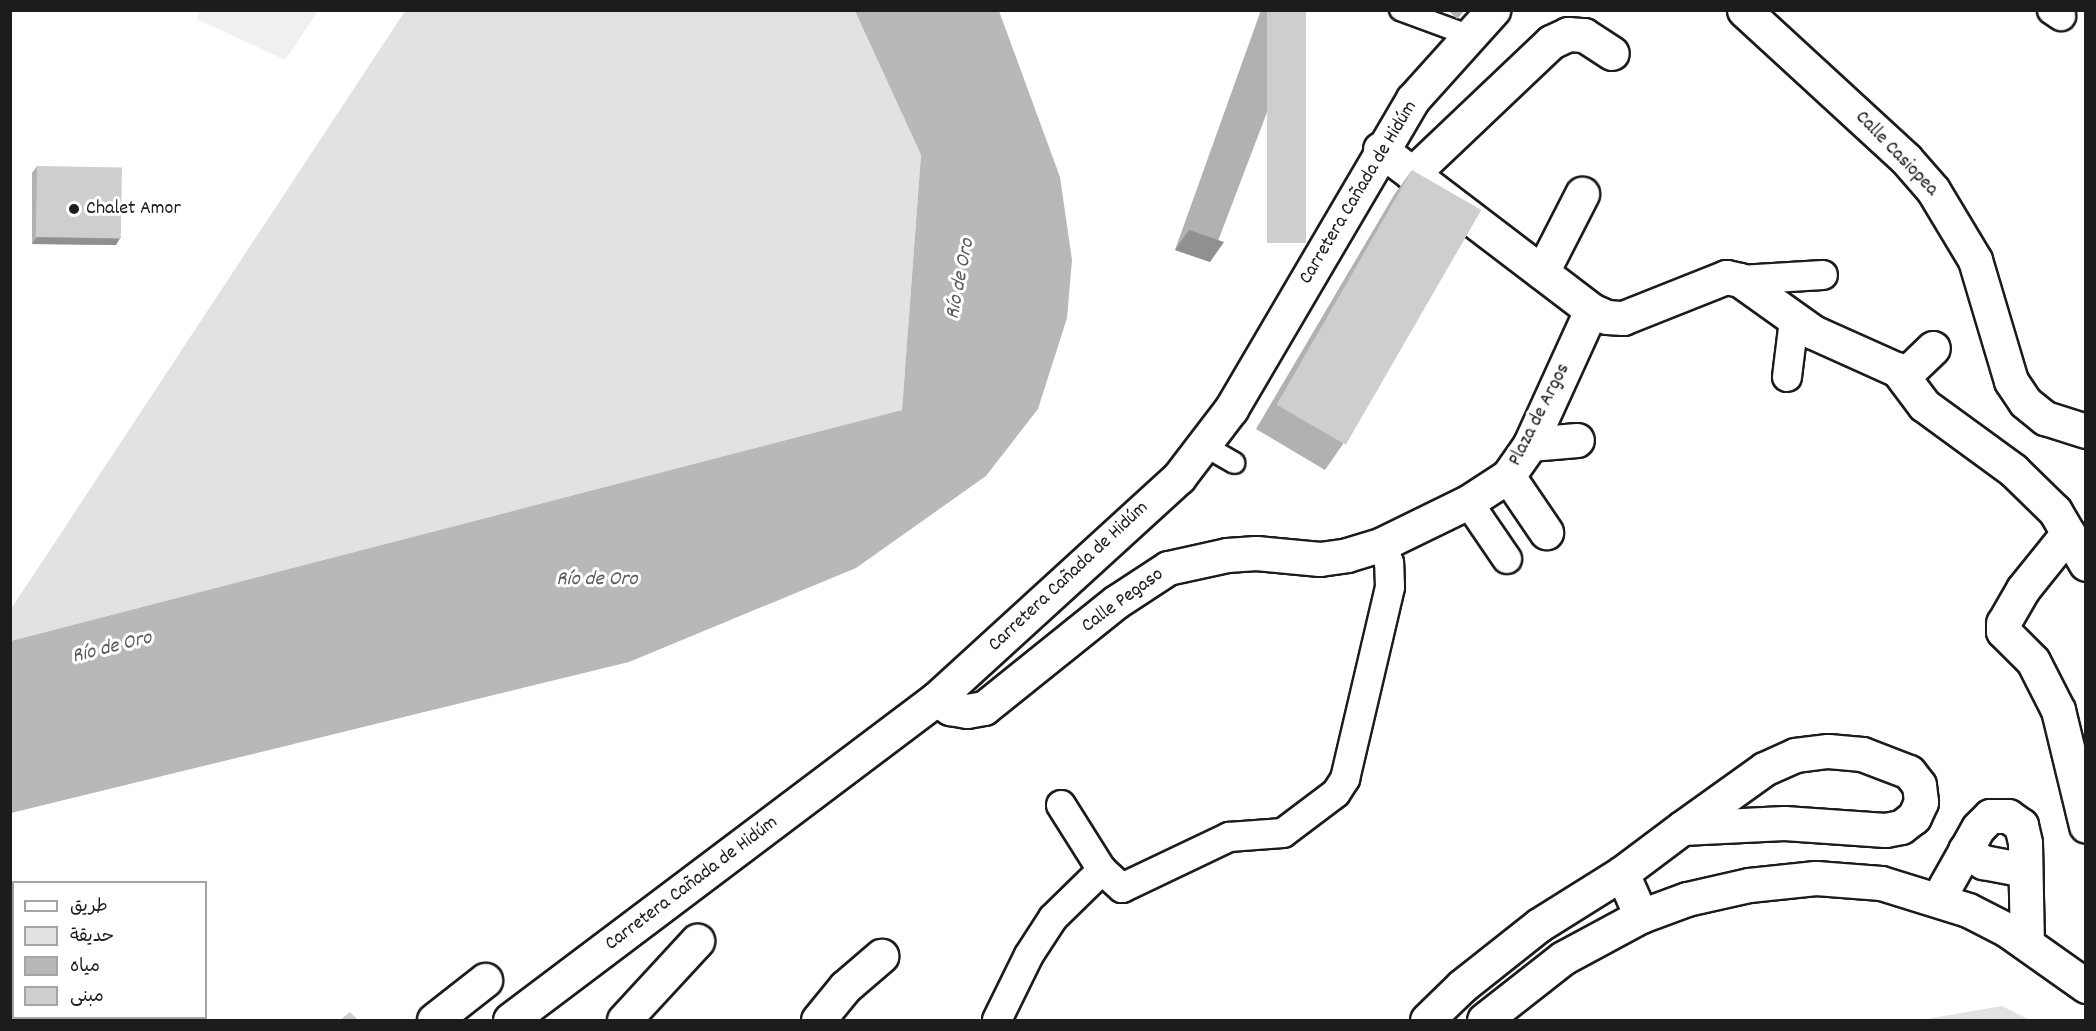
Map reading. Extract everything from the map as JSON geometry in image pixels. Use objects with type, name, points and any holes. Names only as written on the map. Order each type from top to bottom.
[{"type":"street","name":"Carretera Cañada de Hidúm","points":[[510,1020],[936,699],[1179,477],[1205,446],[1262,359],[1380,149],[1413,99],[1468,35],[1493,10]]},
{"type":"street","name":"Calle Casiopea","points":[[1744,10],[1906,159],[1933,189],[1975,260],[2011,381],[2025,402],[2045,417],[2085,431]]},
{"type":"street","points":[[1412,174],[1551,42],[1568,34],[1584,35],[1612,53]]},
{"type":"street","points":[[1380,149],[1592,310],[1607,317],[1623,318],[1726,277],[1740,280],[1823,275]]},
{"type":"street","points":[[1542,272],[1582,194]]},
{"type":"street","points":[[1740,280],[1794,320],[1897,369],[1909,372],[1933,348]]},
{"type":"street","name":"Plaza de Argos","points":[[1468,502],[1508,476],[1530,444],[1592,310]]},
{"type":"street","points":[[1787,377],[1794,320]]},
{"type":"street","points":[[1897,369],[1924,405],[2013,470],[2055,511],[2085,564]]},
{"type":"street","points":[[1530,444],[1577,440]]},
{"type":"street","points":[[1508,476],[1546,532]]},
{"type":"street","points":[[1468,502],[1508,559]]},
{"type":"street","name":"Calle Pegaso","points":[[936,699],[950,708],[968,711],[984,708],[1116,602],[1168,568],[1256,553],[1320,559],[1382,544],[1468,502]]},
{"type":"street","points":[[2068,533],[2023,589],[2003,623],[2003,631],[2033,661],[2058,710],[2085,826]]},
{"type":"street","points":[[1061,805],[1102,870],[1122,888],[1229,837],[1283,833],[1336,793],[1345,779],[1390,586],[1389,563],[1382,544]]},
{"type":"street","points":[[1427,1020],[1462,986],[1539,925],[1622,873],[1682,828],[1764,769],[1795,755],[1828,751],[1862,754],[1909,772],[1919,785],[1921,802],[1914,817],[1901,827],[1885,830],[1784,824],[1682,828]]},
{"type":"street","points":[[1938,899],[1965,850],[1990,816],[2007,816],[2021,825],[2027,943]]},
{"type":"street","points":[[1965,850],[1983,862],[2025,870]]},
{"type":"street","points":[[997,1020],[1029,955],[1053,918],[1102,870]]},
{"type":"street","points":[[1622,873],[1641,916]]},
{"type":"street","points":[[1484,1020],[1563,958],[1641,916],[1687,899],[1749,885],[1816,878],[1881,884],[1938,899],[1968,910],[2027,943],[2085,986]]},
{"type":"street","points":[[624,1020],[697,941]]},
{"type":"street","points":[[818,1020],[845,987],[881,956]]},
{"type":"street","points":[[434,1020],[485,980]]},
{"type":"lane","points":[[1400,10],[1468,35]]},
{"type":"lane","points":[[1205,446],[1235,463]]},
{"type":"shaded area","points":[[199,10],[318,11],[285,60],[197,19]]},
{"type":"green space","points":[[405,11],[855,11],[921,155],[902,410],[11,641],[11,609]]},
{"type":"green space","points":[[2002,1006],[2030,1020],[1921,1020]]},
{"type":"water","name":"Río de Oro","points":[[855,11],[999,11],[1060,177],[1072,260],[1067,318],[1038,409],[986,476],[856,568],[629,662],[11,813],[11,641],[902,410],[921,155]]},
{"type":"building","points":[[1267,10],[1306,10],[1306,243],[1267,243]]},
{"type":"building","name":"Chalet Amor","points":[[37,166],[122,167],[121,238],[36,237]]},
{"type":"building","points":[[1412,170],[1481,210],[1346,445],[1276,405]]},
{"type":"building","points":[[350,1012],[358,1020],[340,1020]]},
{"type":"place","name":"Chalet Amor","points":[[74,209]]}]
